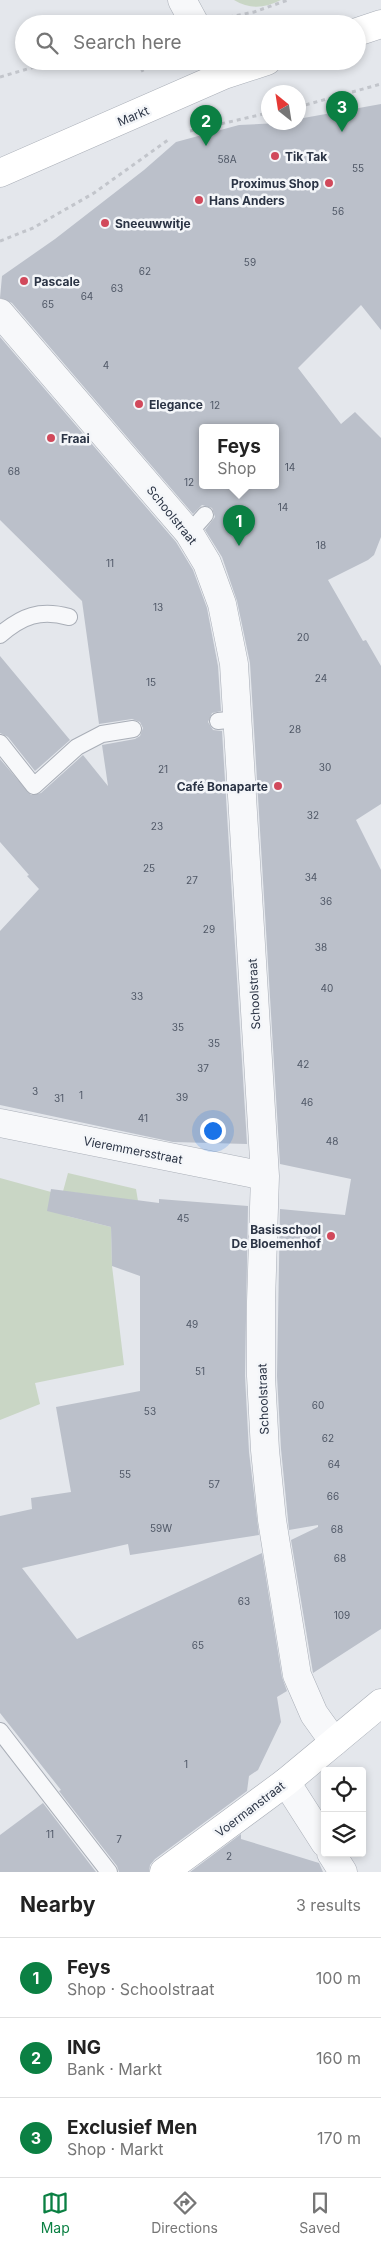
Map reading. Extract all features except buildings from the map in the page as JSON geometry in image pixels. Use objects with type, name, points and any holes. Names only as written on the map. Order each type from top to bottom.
[{"type":"street","points":[[366,29],[381,24]]},
{"type":"street","name":"Markt","points":[[0,173],[216,70]]},
{"type":"street","name":"Schoolstraat","points":[[0,313],[197,524],[207,563],[222,604],[234,664],[228,720],[265,1176],[261,1376],[272,1520],[297,1675],[314,1714],[334,1742]]},
{"type":"street","name":"Vieremmersstraat","points":[[0,1123],[265,1176]]},
{"type":"street","name":"Voermanstraat","points":[[164,1872],[286,1782],[381,1703]]},
{"type":"street","points":[[286,1782],[321,1837]]},
{"type":"street","points":[[334,1857],[343,1872]]},
{"type":"lane","points":[[0,635],[32,615],[52,612],[69,617]]},
{"type":"lane","points":[[0,743],[34,786],[77,747],[102,734],[133,729]]},
{"type":"lane","points":[[0,1731],[109,1872]]},
{"type":"path","points":[[190,15],[254,12],[288,0]]},
{"type":"path","points":[[0,77],[24,70]]},
{"type":"path","points":[[306,105],[381,84]]},
{"type":"path","points":[[182,134],[261,113]]},
{"type":"path","points":[[0,241],[32,228],[94,193],[174,138]]},
{"type":"green space","points":[[234,0],[281,0],[269,5],[252,7]]},
{"type":"green space","points":[[68,1173],[136,1189],[138,1201],[70,1192],[67,1216],[111,1227],[112,1266],[124,1365],[35,1383],[40,1404],[0,1420],[0,1178],[62,1195]]},
{"type":"place","name":"Exclusief Men","points":[[342,132]]},
{"type":"place","name":"ING","points":[[206,146]]},
{"type":"place","name":"Tik Tak","points":[[275,156]]},
{"type":"place","name":"Proximus Shop","points":[[329,183]]},
{"type":"place","name":"Hans Anders","points":[[199,200]]},
{"type":"place","name":"Sneeuwwitje","points":[[105,223]]},
{"type":"place","name":"Pascale","points":[[24,281]]},
{"type":"place","name":"Elegance","points":[[139,404]]},
{"type":"place","name":"Fraai","points":[[51,438]]},
{"type":"place","name":"Feys","points":[[239,546]]},
{"type":"place","name":"Café Bonaparte","points":[[278,786]]},
{"type":"place","name":"Basisschool De Bloemenhof","points":[[331,1236]]}]
